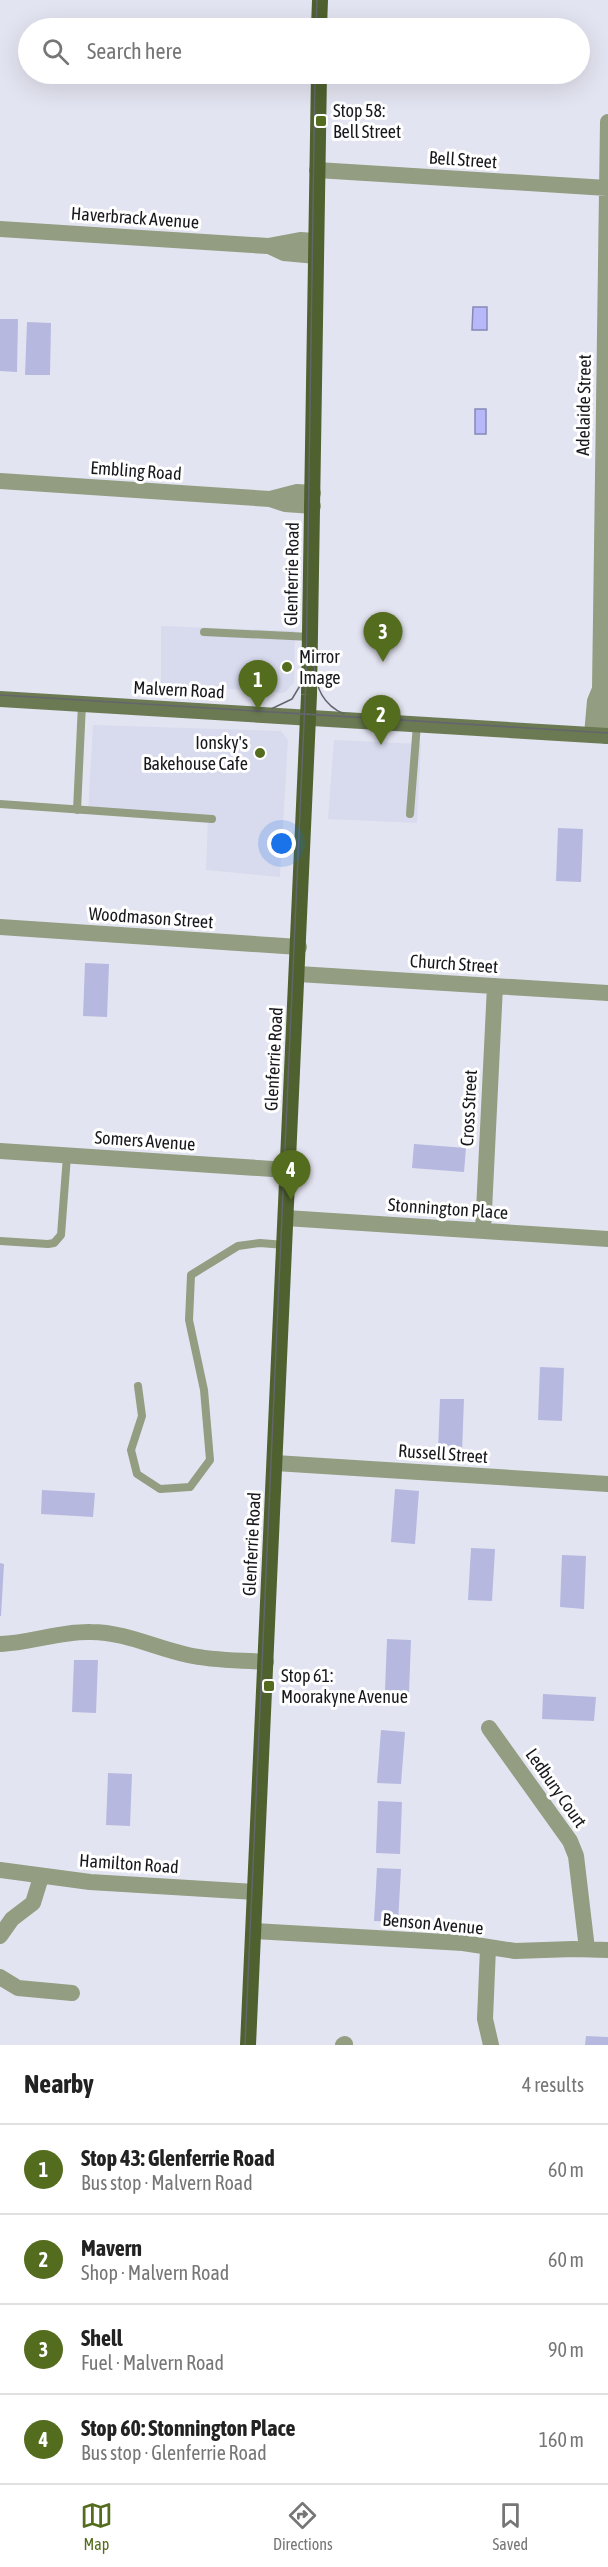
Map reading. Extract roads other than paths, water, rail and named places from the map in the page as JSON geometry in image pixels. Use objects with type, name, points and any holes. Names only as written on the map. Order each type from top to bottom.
[{"type":"main road","points":[[319,18],[320,0]]},
{"type":"main road","name":"Glenferrie Road","points":[[249,2045],[298,974],[311,638],[319,84]]},
{"type":"main road","name":"Malvern Road","points":[[0,699],[602,736]]},
{"type":"street","name":"Adelaide Street","points":[[602,736],[595,701],[600,688],[608,123]]},
{"type":"street","name":"Bell Street","points":[[317,170],[607,188]]},
{"type":"street","name":"Haverbrack Avenue","points":[[0,229],[268,246],[300,240],[316,248]]},
{"type":"street","name":"Embling Road","points":[[0,481],[270,499],[297,492],[313,500]]},
{"type":"street","name":"Woodmason Street","points":[[0,927],[299,947]]},
{"type":"street","name":"Church Street","points":[[298,974],[608,993]]},
{"type":"street","name":"Cross Street","points":[[483,1231],[495,986]]},
{"type":"street","name":"Somers Avenue","points":[[0,1151],[288,1170]]},
{"type":"street","name":"Stonnington Place","points":[[286,1218],[608,1239]]},
{"type":"street","name":"Russell Street","points":[[275,1463],[608,1484]]},
{"type":"street","points":[[0,1644],[90,1632],[127,1636],[188,1655],[220,1660],[266,1662]]},
{"type":"street","name":"Ledbury Court","points":[[489,1728],[570,1841],[576,1856],[587,1949]]},
{"type":"street","name":"Hamilton Road","points":[[0,1870],[90,1882],[255,1892]]},
{"type":"street","points":[[0,1936],[12,1919],[33,1903],[41,1877]]},
{"type":"street","name":"Benson Avenue","points":[[254,1931],[463,1943],[527,1952],[608,1950]]},
{"type":"street","points":[[488,1948],[485,2019],[491,2045]]},
{"type":"street","points":[[0,1977],[18,1988],[72,1993]]},
{"type":"lane","points":[[204,632],[311,638]]},
{"type":"lane","points":[[77,810],[82,704]]},
{"type":"lane","points":[[410,814],[417,724]]},
{"type":"lane","points":[[0,804],[212,819]]},
{"type":"lane","points":[[0,1241],[48,1244],[54,1243],[61,1235],[67,1156]]},
{"type":"lane","points":[[138,1386],[142,1416],[131,1450],[137,1474],[160,1489],[190,1487],[210,1460],[204,1390],[189,1320],[191,1275],[238,1246],[260,1243],[285,1245]]},
{"type":"tram line","points":[[316,18],[317,0]]},
{"type":"tram line","points":[[245,2045],[306,678],[315,84]]},
{"type":"tram line","points":[[314,666],[322,695],[331,706],[344,714]]},
{"type":"tram line","points":[[271,709],[292,699],[304,679]]},
{"type":"tram line","points":[[0,695],[608,733]]},
{"type":"place","name":"Stop 58: Bell Street","points":[[321,121]]},
{"type":"place","name":"Shell","points":[[383,662]]},
{"type":"place","name":"Mirror Image","points":[[287,667]]},
{"type":"place","name":"Stop 43: Glenferrie Road","points":[[258,710]]},
{"type":"place","name":"Mavern","points":[[381,745]]},
{"type":"place","name":"Ionsky's Bakehouse Cafe","points":[[260,753]]},
{"type":"place","name":"Stop 60: Stonnington Place","points":[[291,1200]]},
{"type":"place","name":"Stop 61: Moorakyne Avenue","points":[[269,1686]]}]
